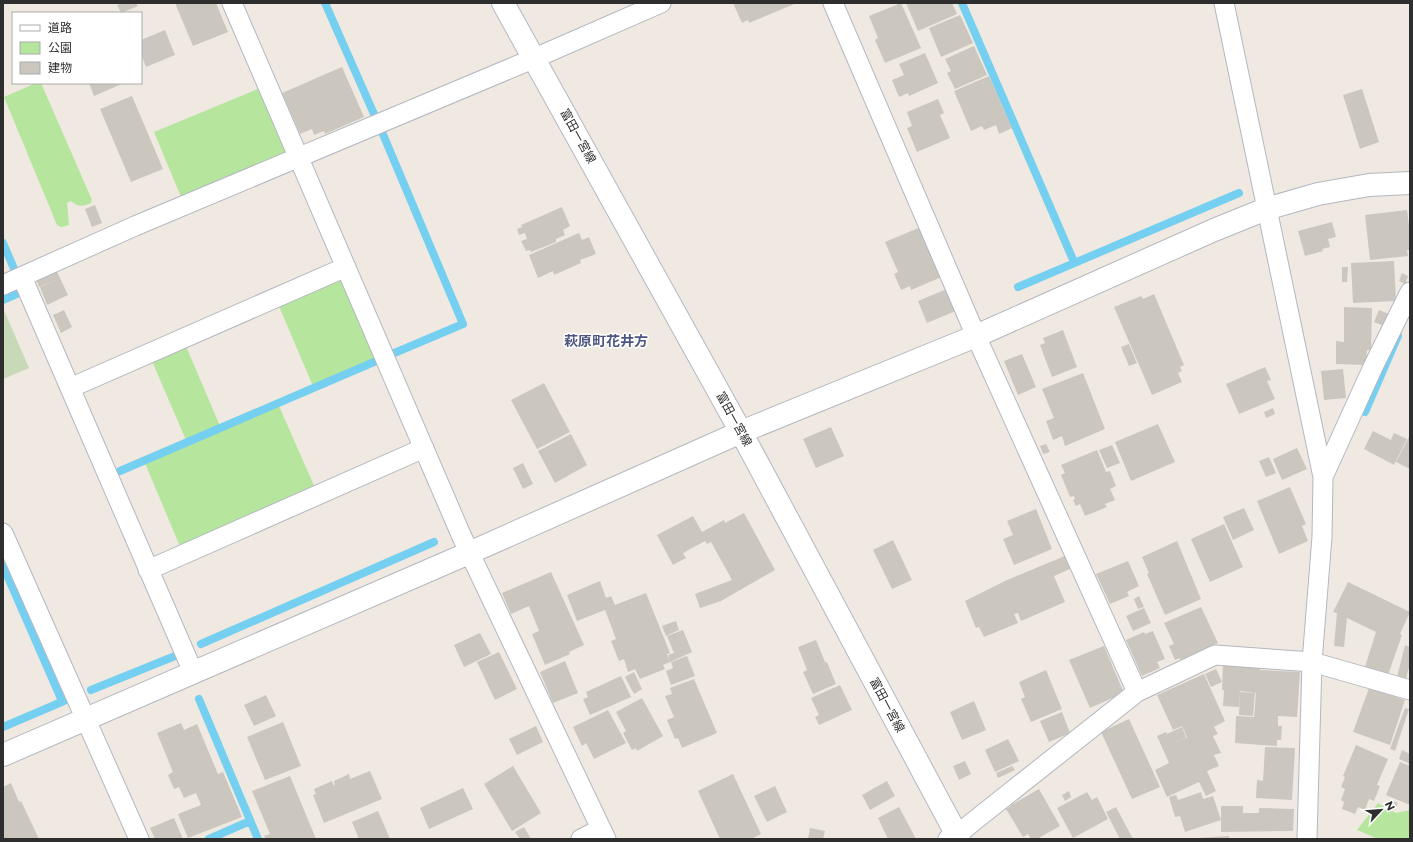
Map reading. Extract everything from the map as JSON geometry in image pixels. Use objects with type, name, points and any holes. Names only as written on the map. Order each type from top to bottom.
[{"type":"street","points":[[232,3],[469,553],[604,834],[581,839]]},
{"type":"street","name":"富田一宮線","points":[[503,3],[535,58],[741,432],[955,838]]},
{"type":"street","points":[[3,285],[135,226],[535,58],[661,3]]},
{"type":"street","points":[[833,3],[976,336],[1138,692]]},
{"type":"street","points":[[1224,3],[1323,477],[1322,537],[1312,662],[1307,839]]},
{"type":"street","points":[[3,755],[469,553],[741,432],[976,336],[1214,230],[1266,209],[1318,194],[1369,185],[1410,183]]},
{"type":"street","points":[[70,388],[346,267]]},
{"type":"street","points":[[22,277],[193,672]]},
{"type":"street","points":[[1323,477],[1373,367],[1410,292]]},
{"type":"street","points":[[148,570],[424,448]]},
{"type":"street","points":[[3,533],[139,839]]},
{"type":"street","points":[[955,838],[1138,692],[1215,655],[1312,662],[1410,690]]},
{"type":"green space","points":[[34,84],[41,84],[92,200],[91,203],[83,206],[71,201],[67,203],[69,225],[61,227],[57,225],[4,97]]},
{"type":"green space","points":[[260,88],[287,152],[181,197],[154,132]]},
{"type":"green space","points":[[340,277],[375,359],[313,386],[278,304]]},
{"type":"green space","points":[[3,308],[29,368],[3,379]]},
{"type":"green space","points":[[185,344],[220,426],[186,440],[151,359]]},
{"type":"green space","points":[[279,406],[316,490],[181,549],[145,463]]},
{"type":"green space","points":[[1378,803],[1396,813],[1410,810],[1410,839],[1378,839],[1357,830]]},
{"type":"building","points":[[123,3],[136,3],[138,6],[120,12],[117,5]]},
{"type":"building","points":[[175,3],[216,3],[228,32],[193,46]]},
{"type":"building","points":[[733,3],[797,3],[749,23],[748,20],[742,23]]},
{"type":"building","points":[[901,3],[921,48],[885,63],[875,40],[878,38],[869,16]]},
{"type":"building","points":[[906,3],[952,3],[957,14],[918,31]]},
{"type":"building","points":[[960,15],[973,43],[941,57],[929,28]]},
{"type":"building","points":[[165,30],[175,55],[146,67],[142,57],[142,40]]},
{"type":"building","points":[[974,46],[987,75],[955,89],[947,73],[951,71],[945,59]]},
{"type":"building","points":[[925,53],[938,83],[909,96],[908,93],[899,97],[892,80],[904,75],[899,64]]},
{"type":"building","points":[[342,67],[364,117],[325,134],[324,131],[314,135],[312,129],[300,134],[282,93]]},
{"type":"building","points":[[989,76],[1012,128],[999,134],[996,125],[984,130],[982,126],[971,131],[954,91]]},
{"type":"building","points":[[89,84],[122,84],[94,96]]},
{"type":"building","points":[[1362,89],[1379,142],[1360,149],[1343,95]]},
{"type":"building","points":[[132,96],[163,169],[131,182],[100,109]]},
{"type":"building","points":[[938,99],[944,113],[940,115],[950,138],[917,152],[907,128],[912,126],[907,112]]},
{"type":"building","points":[[95,205],[102,223],[92,227],[85,209]]},
{"type":"building","points":[[562,207],[570,226],[563,230],[565,235],[556,239],[556,242],[531,252],[530,250],[526,251],[521,241],[527,239],[525,233],[519,235],[517,229],[522,227],[521,225]]},
{"type":"building","points":[[1407,210],[1410,234],[1410,250],[1407,250],[1408,256],[1370,260],[1365,215]]},
{"type":"building","points":[[1332,222],[1336,237],[1328,239],[1330,247],[1322,249],[1323,251],[1305,256],[1298,231]]},
{"type":"building","points":[[923,226],[944,276],[911,290],[910,286],[901,290],[894,274],[898,272],[885,242]]},
{"type":"building","points":[[579,233],[582,240],[589,237],[596,254],[580,260],[581,263],[554,275],[553,271],[538,278],[529,255]]},
{"type":"building","points":[[1394,261],[1396,301],[1353,303],[1351,263]]},
{"type":"building","points":[[1342,267],[1348,267],[1347,282],[1342,282]]},
{"type":"building","points":[[56,270],[60,278],[39,287],[36,279]]},
{"type":"building","points":[[1402,273],[1408,276],[1405,284],[1399,281]]},
{"type":"building","points":[[60,278],[68,295],[47,305],[40,287]]},
{"type":"building","points":[[949,288],[958,310],[927,323],[918,301]]},
{"type":"building","points":[[1154,294],[1184,365],[1180,367],[1182,371],[1178,373],[1182,382],[1152,395],[1114,307],[1141,296],[1143,299]]},
{"type":"building","points":[[1344,307],[1372,308],[1371,350],[1367,350],[1366,365],[1336,364],[1336,341],[1344,342]]},
{"type":"building","points":[[64,310],[72,327],[61,333],[53,315]]},
{"type":"building","points":[[1379,310],[1389,314],[1384,326],[1374,322]]},
{"type":"building","points":[[1063,330],[1077,367],[1052,377],[1040,345],[1045,343],[1043,338]]},
{"type":"building","points":[[1129,344],[1137,363],[1129,366],[1121,347]]},
{"type":"building","points":[[1022,354],[1036,387],[1018,395],[1004,361]]},
{"type":"building","points":[[1265,367],[1271,380],[1267,381],[1275,399],[1239,414],[1226,384]]},
{"type":"building","points":[[1343,369],[1346,398],[1324,400],[1321,371]]},
{"type":"building","points":[[1083,373],[1105,429],[1065,446],[1062,436],[1053,440],[1046,421],[1054,418],[1042,389]]},
{"type":"building","points":[[544,383],[570,432],[537,449],[511,400]]},
{"type":"building","points":[[1273,408],[1275,414],[1266,418],[1264,412]]},
{"type":"building","points":[[1158,424],[1175,462],[1131,481],[1115,442]]},
{"type":"building","points":[[831,427],[844,456],[816,468],[803,439]]},
{"type":"building","points":[[1373,431],[1391,440],[1394,433],[1407,439],[1394,465],[1364,449]]},
{"type":"building","points":[[571,434],[587,465],[555,483],[538,451]]},
{"type":"building","points":[[1410,435],[1410,469],[1396,462]]},
{"type":"building","points":[[1046,444],[1050,452],[1043,454],[1040,446]]},
{"type":"building","points":[[1112,445],[1120,463],[1107,468],[1099,450]]},
{"type":"building","points":[[1297,448],[1307,469],[1282,480],[1273,459]]},
{"type":"building","points":[[1097,450],[1106,472],[1110,471],[1116,486],[1110,489],[1115,500],[1105,504],[1107,507],[1085,516],[1080,504],[1076,506],[1073,500],[1075,499],[1074,496],[1070,497],[1061,475],[1065,473],[1061,465]]},
{"type":"building","points":[[1269,457],[1276,473],[1266,477],[1259,461]]},
{"type":"building","points":[[523,463],[533,484],[523,489],[513,468]]},
{"type":"building","points":[[1290,487],[1306,524],[1302,526],[1308,541],[1279,554],[1257,501]]},
{"type":"building","points":[[1244,508],[1254,530],[1233,540],[1223,517]]},
{"type":"building","points":[[1036,509],[1052,549],[1014,565],[1003,539],[1013,535],[1007,521]]},
{"type":"building","points":[[744,513],[775,570],[721,601],[700,608],[695,594],[732,580],[711,542],[707,544],[705,541],[683,553],[686,558],[673,565],[657,535],[693,516],[702,532],[724,520],[725,523]]},
{"type":"building","points":[[1224,524],[1243,567],[1210,582],[1191,539]]},
{"type":"building","points":[[893,540],[912,580],[892,589],[873,550]]},
{"type":"building","points":[[1177,541],[1201,599],[1165,615],[1147,574],[1149,573],[1142,557]]},
{"type":"building","points":[[1065,556],[1070,569],[1054,576],[1065,602],[1021,621],[1018,613],[1014,614],[1018,623],[984,637],[979,627],[976,628],[965,601],[1007,580]]},
{"type":"building","points":[[1128,561],[1139,586],[1127,592],[1129,596],[1110,604],[1096,574]]},
{"type":"building","points":[[551,572],[584,645],[569,652],[570,654],[545,665],[532,634],[539,631],[529,606],[511,614],[502,593]]},
{"type":"building","points":[[600,581],[606,598],[611,596],[615,605],[646,593],[670,653],[667,654],[670,662],[663,665],[665,669],[640,679],[635,669],[628,672],[624,659],[619,661],[611,641],[616,639],[605,610],[577,621],[567,595]]},
{"type":"building","points":[[1348,582],[1410,612],[1400,634],[1402,635],[1388,675],[1365,667],[1376,632],[1347,618],[1344,647],[1334,646],[1337,613],[1333,612]]},
{"type":"building","points":[[1139,596],[1144,607],[1138,609],[1134,599]]},
{"type":"building","points":[[1201,607],[1218,643],[1180,660],[1180,658],[1175,660],[1169,646],[1174,644],[1164,623]]},
{"type":"building","points":[[1144,608],[1151,623],[1133,631],[1126,616]]},
{"type":"building","points":[[676,621],[679,630],[666,636],[662,626]]},
{"type":"building","points":[[683,630],[692,652],[670,662],[668,655],[674,653],[667,636]]},
{"type":"building","points":[[1153,631],[1165,659],[1157,662],[1160,668],[1142,676],[1126,640],[1144,632],[1145,634]]},
{"type":"building","points":[[480,633],[491,654],[464,667],[454,645]]},
{"type":"building","points":[[816,640],[836,684],[813,694],[803,672],[807,670],[798,647]]},
{"type":"building","points":[[1405,645],[1410,647],[1410,663],[1406,679],[1397,677]]},
{"type":"building","points":[[1104,646],[1124,693],[1090,708],[1069,660]]},
{"type":"building","points":[[499,652],[517,689],[495,700],[477,662]]},
{"type":"building","points":[[687,656],[695,676],[671,685],[666,671],[673,668],[671,662]]},
{"type":"building","points":[[565,661],[578,693],[553,703],[540,672]]},
{"type":"building","points":[[1223,665],[1260,667],[1260,670],[1300,672],[1297,717],[1278,716],[1278,726],[1282,726],[1281,740],[1277,740],[1277,746],[1235,743],[1236,716],[1254,717],[1256,693],[1240,691],[1239,707],[1223,706]]},
{"type":"building","points":[[1216,669],[1222,682],[1211,687],[1205,674]]},
{"type":"building","points":[[1046,670],[1062,709],[1031,722],[1021,699],[1025,697],[1019,682]]},
{"type":"building","points":[[634,672],[642,689],[634,694],[625,677]]},
{"type":"building","points":[[1204,674],[1225,721],[1214,727],[1218,734],[1213,736],[1221,753],[1214,755],[1219,766],[1207,771],[1216,791],[1206,796],[1199,782],[1167,797],[1155,770],[1169,763],[1157,736],[1166,732],[1167,734],[1182,727],[1186,737],[1172,744],[1187,737],[1182,726],[1173,730],[1157,695]]},
{"type":"building","points":[[621,676],[631,697],[590,715],[583,699],[588,697],[586,692]]},
{"type":"building","points":[[694,679],[717,733],[682,748],[678,738],[675,739],[667,720],[674,717],[665,696],[672,694],[670,688]]},
{"type":"building","points":[[840,685],[852,710],[819,725],[815,717],[819,715],[811,698]]},
{"type":"building","points":[[1369,688],[1405,700],[1390,745],[1353,732]]},
{"type":"building","points":[[1240,692],[1255,693],[1253,716],[1239,715]]},
{"type":"building","points":[[266,695],[276,716],[254,726],[244,705]]},
{"type":"building","points":[[642,698],[663,736],[637,751],[636,748],[632,750],[623,733],[626,731],[616,712]]},
{"type":"building","points":[[974,701],[986,730],[962,740],[950,712]]},
{"type":"building","points":[[1405,708],[1409,709],[1395,751],[1390,749]]},
{"type":"building","points":[[608,710],[626,743],[594,759],[586,743],[582,746],[573,727]]},
{"type":"building","points":[[1062,712],[1070,733],[1049,742],[1040,721]]},
{"type":"building","points":[[1129,719],[1160,787],[1132,799],[1101,732]]},
{"type":"building","points":[[283,722],[301,766],[265,780],[247,737]]},
{"type":"building","points":[[181,723],[184,730],[197,724],[218,774],[223,772],[242,817],[188,838],[178,814],[201,805],[196,793],[184,798],[179,787],[174,789],[168,775],[173,772],[157,733]]},
{"type":"building","points":[[536,726],[543,742],[517,755],[509,739]]},
{"type":"building","points":[[1008,739],[1019,761],[995,772],[985,750]]},
{"type":"building","points":[[1356,745],[1388,759],[1377,785],[1380,786],[1374,801],[1369,799],[1365,810],[1358,807],[1355,814],[1342,809],[1344,802],[1341,800],[1345,789],[1341,787],[1345,777],[1343,776]]},
{"type":"building","points":[[1265,747],[1295,748],[1292,800],[1256,798],[1257,780],[1263,781]]},
{"type":"building","points":[[1402,750],[1410,754],[1410,764],[1399,759]]},
{"type":"building","points":[[965,761],[971,774],[959,780],[953,766]]},
{"type":"building","points":[[1400,762],[1410,766],[1410,805],[1386,795]]},
{"type":"building","points":[[513,766],[541,813],[512,831],[484,784]]},
{"type":"building","points":[[1012,766],[1015,770],[998,778],[996,773]]},
{"type":"building","points":[[370,771],[382,799],[324,823],[313,795],[316,794],[314,789],[332,781],[335,786],[334,781],[349,774],[350,779]]},
{"type":"building","points":[[733,774],[761,834],[751,839],[720,839],[698,791]]},
{"type":"building","points":[[290,776],[316,839],[266,839],[264,836],[270,834],[252,791]]},
{"type":"building","points":[[887,781],[895,796],[870,810],[862,795]]},
{"type":"building","points":[[11,783],[19,802],[21,801],[39,839],[3,839],[3,787]]},
{"type":"building","points":[[775,786],[787,812],[767,822],[754,796]]},
{"type":"building","points":[[463,788],[473,809],[429,829],[420,808]]},
{"type":"building","points":[[1039,789],[1060,826],[1037,839],[1031,839],[1028,834],[1023,837],[1006,809]]},
{"type":"building","points":[[1069,791],[1071,797],[1065,801],[1062,795]]},
{"type":"building","points":[[1087,792],[1092,800],[1097,797],[1108,819],[1073,838],[1057,808]]},
{"type":"building","points":[[1201,792],[1203,799],[1213,796],[1221,820],[1185,832],[1180,816],[1175,817],[1169,797],[1176,795],[1178,800]]},
{"type":"building","points":[[1391,800],[1398,803],[1395,810],[1388,807]]},
{"type":"building","points":[[1221,806],[1243,806],[1243,813],[1259,813],[1259,808],[1294,809],[1293,831],[1221,832]]},
{"type":"building","points":[[899,807],[916,839],[888,839],[878,818]]},
{"type":"building","points":[[1116,807],[1133,839],[1120,839],[1106,812]]},
{"type":"building","points":[[378,811],[390,839],[359,839],[352,822]]},
{"type":"building","points":[[174,818],[183,839],[155,839],[150,828]]},
{"type":"building","points":[[524,827],[531,839],[520,839],[515,832]]},
{"type":"building","points":[[810,828],[825,831],[823,839],[808,839]]},
{"type":"building","points":[[1229,836],[1229,839],[1198,839],[1198,838]]},
{"type":"waterway","points":[[325,3],[374,114]]},
{"type":"waterway","points":[[962,3],[1074,262]]},
{"type":"waterway","points":[[382,132],[463,324],[392,354]]},
{"type":"waterway","points":[[1018,287],[1239,193]]},
{"type":"waterway","points":[[3,243],[15,271]]},
{"type":"waterway","points":[[3,300],[21,292]]},
{"type":"waterway","points":[[1365,412],[1398,336]]},
{"type":"waterway","points":[[120,471],[374,362]]},
{"type":"waterway","points":[[201,644],[434,542]]},
{"type":"waterway","points":[[3,566],[62,701]]},
{"type":"waterway","points":[[91,690],[180,654],[177,649]]},
{"type":"waterway","points":[[199,699],[258,839]]},
{"type":"waterway","points":[[3,727],[64,701]]},
{"type":"waterway","points":[[209,839],[250,821]]},
{"type":"district","name":"萩原町花井方","points":[[606,341]]}]
